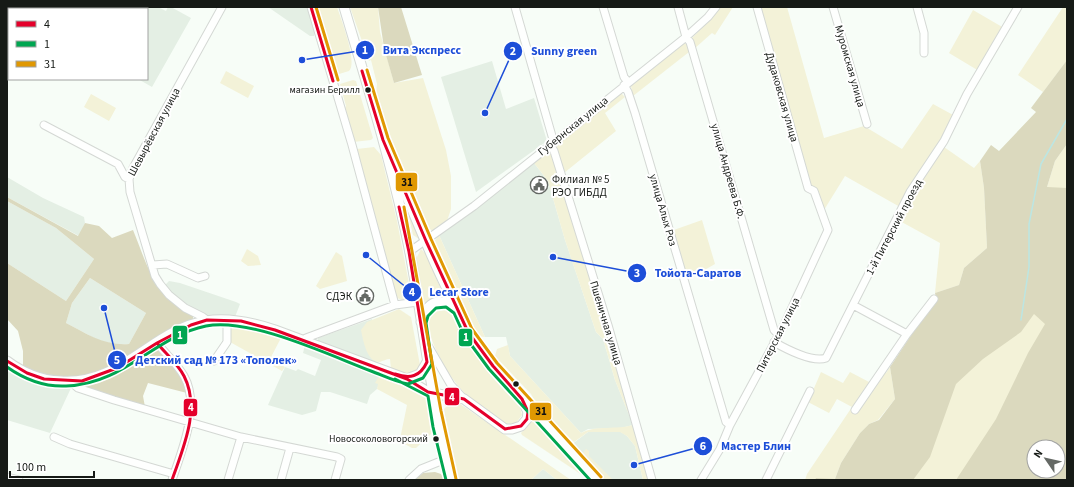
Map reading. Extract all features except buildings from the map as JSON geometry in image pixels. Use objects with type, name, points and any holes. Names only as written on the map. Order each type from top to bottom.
[{"type":"main road","points":[[344,7],[384,140],[410,252],[427,362],[451,480]]},
{"type":"main road","points":[[384,140],[426,242],[458,310],[479,349],[522,399],[597,480]]},
{"type":"main road","points":[[421,323],[425,311],[436,302],[447,302],[458,310]]},
{"type":"main road","points":[[7,361],[35,377],[71,382],[82,381],[102,375],[117,368],[157,343],[191,325],[207,320],[226,320],[259,325],[407,379],[428,392],[464,399],[504,428],[512,430],[523,424],[528,417],[528,410],[522,399]]},
{"type":"main road","points":[[407,379],[420,374],[427,362]]},
{"type":"street","name":"Шевырёвская улица","points":[[207,320],[185,308],[169,295],[155,276],[153,265],[130,192],[129,179],[133,168],[222,7]]},
{"type":"street","points":[[311,7],[352,145],[395,305]]},
{"type":"street","name":"Пшеничная улица","points":[[515,7],[552,136],[554,151],[608,325],[652,480]]},
{"type":"street","name":"улица Алых Роз","points":[[603,7],[726,422],[730,425]]},
{"type":"street","name":"улица Андреева Б.Ф.","points":[[678,7],[686,37],[690,42],[774,330],[778,334]]},
{"type":"street","name":"Губернская улица","points":[[410,252],[426,242],[686,37],[708,17],[716,7]]},
{"type":"street","name":"Дудаковская улица","points":[[757,7],[808,188]]},
{"type":"street","name":"Муромская улица","points":[[834,7],[867,124]]},
{"type":"street","points":[[917,7],[924,33],[924,53]]},
{"type":"street","name":"1-й Питерский проезд","points":[[774,342],[813,359],[820,361],[826,358],[910,192],[944,141],[967,94],[1018,7]]},
{"type":"street","points":[[44,125],[118,164],[126,177],[129,179]]},
{"type":"street","name":"Питерская улица","points":[[701,480],[720,449],[730,425],[774,342],[828,230],[814,191],[808,188]]},
{"type":"street","points":[[153,265],[167,264],[198,278],[205,276]]},
{"type":"street","points":[[855,410],[907,334],[934,299]]},
{"type":"street","points":[[305,341],[306,338],[395,305],[418,302]]},
{"type":"street","points":[[853,305],[907,334]]},
{"type":"street","points":[[214,361],[227,342],[226,320]]},
{"type":"street","points":[[423,336],[446,377],[464,399]]},
{"type":"street","points":[[54,437],[70,444],[173,477],[188,422],[192,399],[184,376],[157,343]]},
{"type":"street","points":[[71,382],[78,388],[188,422],[241,437],[341,459],[335,480]]},
{"type":"street","points":[[766,480],[810,391]]},
{"type":"street","points":[[228,480],[241,437]]},
{"type":"street","points":[[282,480],[290,448]]},
{"type":"street","points":[[409,480],[421,469],[446,459]]},
{"type":"street","points":[[7,477],[19,480]]},
{"type":"shaded area","points":[[158,7],[166,11],[168,7],[171,7],[191,18],[152,87],[140,80],[148,80],[148,8],[106,8]]},
{"type":"shaded area","points":[[268,7],[307,7],[315,31],[314,36],[310,36]]},
{"type":"shaded area","points":[[378,7],[401,7],[422,75],[394,83],[384,48]]},
{"type":"shaded area","points":[[1067,60],[1067,144],[1055,161],[1047,187],[1067,188],[1067,480],[956,480],[996,419],[1028,353],[1045,324],[1034,314],[1021,332],[983,359],[956,384],[930,457],[913,480],[815,480],[816,478],[835,479],[841,463],[860,433],[869,424],[879,420],[895,399],[890,367],[936,298],[935,293],[959,285],[964,268],[987,248],[984,188],[980,161],[991,145],[999,151],[1036,112],[1031,108]]},
{"type":"shaded area","points":[[492,61],[506,109],[534,98],[547,141],[476,192],[441,77]]},
{"type":"shaded area","points":[[534,163],[548,181],[565,240],[596,332],[603,339],[615,380],[633,425],[621,428],[588,429],[581,433],[510,356],[506,337],[485,337],[439,235]]},
{"type":"shaded area","points":[[7,177],[43,198],[84,217],[85,223],[79,236],[7,197]]},
{"type":"shaded area","points":[[7,197],[78,236],[85,223],[99,226],[112,238],[133,230],[148,268],[161,290],[180,308],[193,316],[193,319],[177,327],[126,360],[108,370],[89,377],[71,380],[52,378],[23,369],[23,351],[18,331],[7,319],[7,263],[66,301],[94,259],[56,228],[7,201]],"holes":[[[90,278],[146,313],[129,344],[104,341],[66,323],[72,303]]]},
{"type":"shaded area","points":[[7,201],[56,228],[94,259],[66,301],[7,263]]},
{"type":"shaded area","points":[[90,278],[146,313],[129,344],[117,345],[98,340],[66,323],[72,303]]},
{"type":"shaded area","points":[[169,281],[180,283],[240,304],[235,317],[207,317],[187,306],[164,286]]},
{"type":"shaded area","points":[[372,319],[376,362],[321,346],[318,341],[318,338]]},
{"type":"shaded area","points":[[305,345],[383,373],[377,389],[370,395],[367,404],[330,392],[321,392],[316,411],[302,415],[268,405],[285,367],[296,371],[298,369],[315,376],[321,360],[303,353]]},
{"type":"shaded area","points":[[154,348],[159,349],[182,378],[187,393],[148,383],[143,396],[145,407],[76,385]]},
{"type":"shaded area","points":[[7,366],[42,382],[71,388],[50,433],[7,420]]},
{"type":"shaded area","points":[[588,432],[621,432],[627,436],[635,446],[643,480],[604,480],[571,445]]},
{"type":"shaded area","points":[[543,469],[557,480],[531,480]]},
{"type":"shaded area","points":[[435,472],[441,474],[445,480],[414,480],[423,473]]},
{"type":"green space","points":[[314,7],[337,7],[350,50],[351,66],[349,71],[339,74],[332,68]]},
{"type":"green space","points":[[350,7],[378,7],[380,32],[394,83],[423,78],[446,150],[451,176],[451,209],[447,221],[434,230],[431,230],[426,226],[404,177],[387,133],[376,95],[377,84],[371,60],[369,61]]},
{"type":"green space","points":[[720,7],[733,7],[715,35],[712,33],[694,49],[692,38],[711,19]]},
{"type":"green space","points":[[760,7],[787,7],[824,138],[864,126],[902,149],[933,104],[955,116],[942,140],[900,207],[845,176],[824,210],[815,189],[810,184]]},
{"type":"green space","points":[[1063,7],[1067,7],[1067,60],[1043,92],[1018,75]]},
{"type":"green space","points":[[973,10],[1004,28],[979,71],[949,53]]},
{"type":"green space","points":[[683,43],[687,44],[689,52],[633,96],[631,86]]},
{"type":"green space","points":[[226,71],[254,86],[248,98],[220,83]]},
{"type":"green space","points":[[353,80],[356,81],[373,138],[371,140],[353,142],[344,110],[346,106],[340,84]]},
{"type":"green space","points":[[621,93],[625,97],[605,113],[616,131],[564,173],[556,150],[558,143]]},
{"type":"green space","points":[[91,94],[116,108],[109,121],[84,107]]},
{"type":"green space","points":[[1067,144],[1067,480],[904,480],[955,383],[1047,187],[1055,161]]},
{"type":"green space","points":[[374,147],[381,155],[397,221],[411,294],[410,297],[404,301],[395,297],[357,149]]},
{"type":"green space","points":[[944,147],[974,168],[980,161],[984,188],[987,248],[964,268],[959,285],[935,293],[940,243],[898,220],[911,193]]},
{"type":"green space","points":[[547,151],[551,152],[607,334],[649,480],[643,480],[635,446],[627,436],[620,432],[588,432],[574,442],[545,414],[531,394],[495,356],[497,349],[508,345],[510,356],[581,433],[593,429],[633,425],[615,380],[603,339],[596,332],[565,240],[548,181],[534,163]]},
{"type":"green space","points":[[408,212],[419,239],[413,235]]},
{"type":"green space","points":[[702,220],[715,264],[687,280],[671,231]]},
{"type":"green space","points":[[439,235],[485,337],[476,336],[465,317],[434,250],[433,243]]},
{"type":"green space","points":[[247,249],[258,256],[261,265],[248,266],[241,261]]},
{"type":"green space","points":[[421,249],[426,254],[445,299],[436,298],[424,303],[416,259]]},
{"type":"green space","points":[[336,252],[342,256],[347,281],[320,289],[316,286]]},
{"type":"green space","points":[[399,309],[411,317],[420,365],[419,370],[407,377],[391,369],[390,359],[380,362],[372,359],[366,350],[361,330],[367,322]]},
{"type":"green space","points":[[445,310],[455,319],[466,340],[484,367],[520,407],[522,415],[516,423],[506,424],[478,404],[462,390],[449,373],[437,353],[427,323],[434,312]]},
{"type":"green space","points":[[233,323],[258,328],[282,336],[270,359],[285,367],[282,371],[230,342],[229,333]]},
{"type":"green space","points":[[890,367],[895,399],[878,420],[869,424],[860,433],[841,463],[835,479],[805,480],[807,474],[852,407],[837,399],[829,413],[808,402],[821,372],[843,383],[850,372],[871,383],[879,371],[886,373]]},
{"type":"green space","points":[[383,373],[410,383],[427,397],[432,433],[416,448],[412,448],[401,442],[400,439],[407,405],[377,389],[378,384],[375,383],[379,376]]},
{"type":"green space","points":[[450,403],[460,404],[571,480],[557,480],[543,469],[531,480],[456,480],[444,409]]},
{"type":"green space","points":[[533,420],[588,479],[522,435],[521,433]]},
{"type":"green space","points":[[586,449],[589,451],[589,456],[613,480],[604,480],[583,457],[582,454]]},
{"type":"waterway","points":[[1021,320],[1029,267],[1029,224],[1041,164],[1067,119]]},
{"type":"transit line","name":"4","points":[[311,7],[333,81]]},
{"type":"transit line","name":"31","points":[[316,7],[338,80]]},
{"type":"transit line","name":"31","points":[[367,70],[388,138],[431,239],[472,329],[497,363],[601,477]]},
{"type":"transit line","name":"4","points":[[7,361],[27,373],[44,379],[82,381],[117,368],[157,343],[191,325],[207,320],[241,321],[275,330],[407,379],[428,392],[464,399],[505,429],[521,426],[527,419],[528,412],[522,399],[493,366],[468,332],[426,241],[383,140],[362,71]]},
{"type":"transit line","name":"4","points":[[395,374],[400,376],[414,376],[421,371],[427,362],[409,252],[399,207]]},
{"type":"transit line","name":"31","points":[[404,207],[441,411],[456,479]]},
{"type":"transit line","name":"1","points":[[7,367],[28,379],[43,384],[66,386],[87,383],[122,369],[170,340],[187,332],[206,326],[224,325],[244,327],[289,339],[394,380],[408,384],[423,378],[432,364],[426,323],[428,316],[436,308],[446,307],[454,313],[464,335],[489,369],[590,480]]},
{"type":"transit line","name":"4","points":[[157,343],[175,363],[184,376],[189,389],[191,402],[191,415],[185,442],[172,480]]},
{"type":"transit line","name":"1","points":[[395,379],[428,396],[433,427],[446,480]]},
{"type":"place","name":"Вита Экспресс","points":[[302,60]]},
{"type":"place","name":"магазин Берилл","points":[[368,90]]},
{"type":"place","name":"Sunny green","points":[[485,113]]},
{"type":"place","name":"Филиал № 5 РЭО ГИБДД","points":[[539,185]]},
{"type":"place","name":"Lecar Store","points":[[366,255]]},
{"type":"place","name":"Тойота-Саратов","points":[[553,257]]},
{"type":"place","name":"СДЭК","points":[[365,296]]},
{"type":"place","name":"Детский сад № 173 «Тополек»","points":[[104,308]]},
{"type":"place","name":"Новосоколовогорский","points":[[436,439]]},
{"type":"place","name":"Мастер Блин","points":[[634,465]]}]
